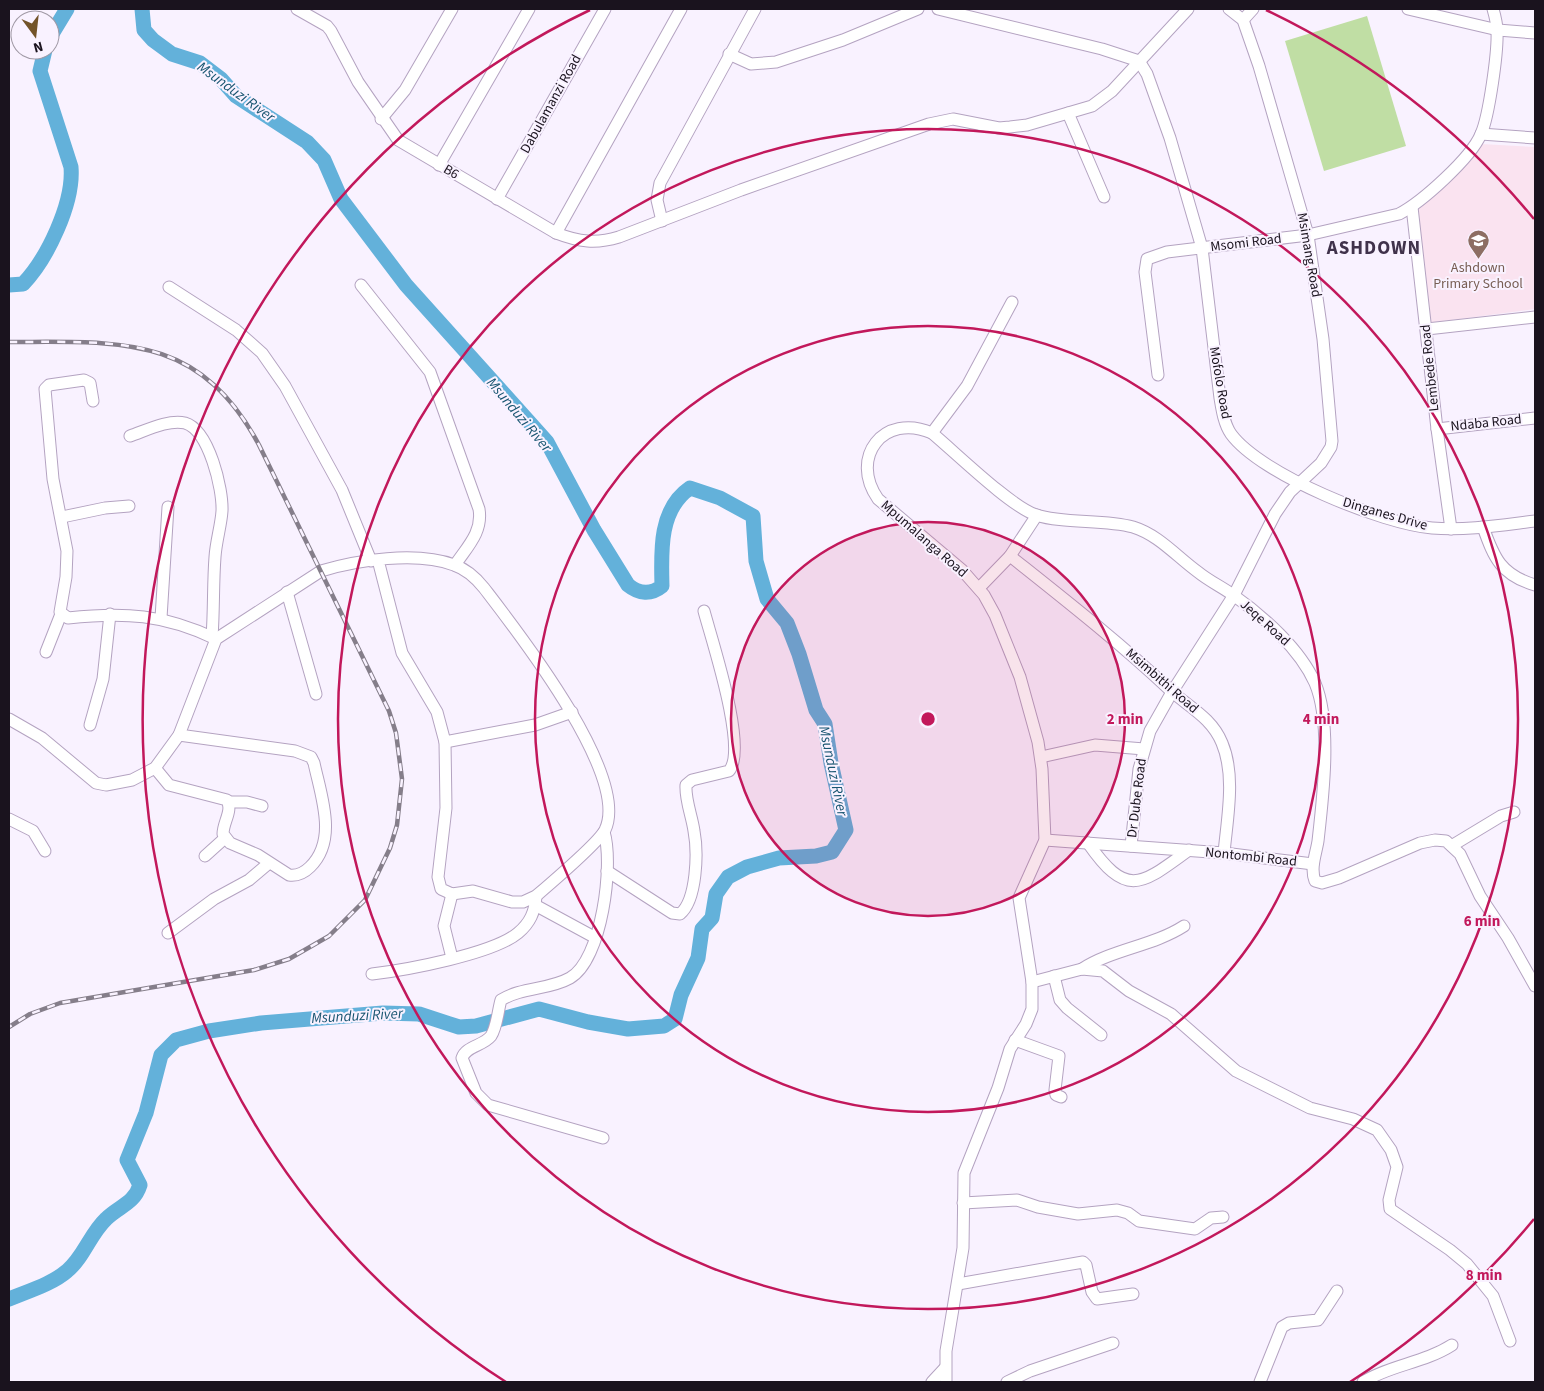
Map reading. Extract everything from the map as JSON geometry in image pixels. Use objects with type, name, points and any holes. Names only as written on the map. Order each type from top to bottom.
[{"type":"street","points":[[381,119],[405,90],[452,9]]},
{"type":"street","points":[[439,165],[529,9]]},
{"type":"street","name":"Dabulamanzi Road","points":[[497,199],[605,9]]},
{"type":"street","points":[[556,233],[681,9]]},
{"type":"street","points":[[662,221],[657,200],[660,183],[755,9]]},
{"type":"street","points":[[729,54],[751,64],[776,62],[843,40],[918,9]]},
{"type":"street","points":[[938,9],[1102,49],[1139,60]]},
{"type":"street","name":"B6","points":[[302,10],[332,31],[358,82],[381,119],[398,140],[556,233],[582,242],[595,242],[619,237],[741,190],[928,124],[953,119],[999,128],[1010,127],[1092,106],[1105,98],[1188,9]]},
{"type":"street","points":[[1229,9],[1243,20],[1253,9]]},
{"type":"street","points":[[1408,9],[1498,30],[1535,33]]},
{"type":"street","name":"Msomi Road","points":[[1158,376],[1145,263],[1151,256],[1308,235],[1380,218],[1412,207],[1442,180],[1481,134],[1492,86],[1498,30],[1493,9]]},
{"type":"street","name":"Msimang Road","points":[[1243,20],[1260,66],[1308,235],[1323,339],[1332,435],[1331,447],[1327,455],[1298,483],[1275,514]]},
{"type":"street","name":"Mofolo Road","points":[[1139,60],[1147,74],[1170,138],[1202,248],[1220,398],[1228,429],[1248,449],[1298,483]]},
{"type":"street","points":[[1068,113],[1104,197]]},
{"type":"street","points":[[1481,134],[1535,138]]},
{"type":"street","name":"Lembede Road","points":[[1412,207],[1437,429],[1451,529]]},
{"type":"street","points":[[362,285],[430,372],[479,509],[481,518],[478,530],[455,565]]},
{"type":"street","points":[[168,287],[236,330],[262,353],[285,386],[342,490],[375,560],[402,653],[437,712],[445,742],[446,808],[438,878],[441,889],[452,894],[473,891],[512,902],[536,901],[594,937]]},
{"type":"street","points":[[979,588],[1010,556],[1037,515],[1015,502],[932,433],[967,386],[1012,302]]},
{"type":"street","points":[[1427,329],[1535,317]]},
{"type":"street","points":[[46,652],[61,614],[60,607],[66,577],[67,551],[62,517],[53,479],[45,389],[49,385],[88,381],[93,401]]},
{"type":"street","name":"Ndaba Road","points":[[1437,429],[1535,418]]},
{"type":"street","points":[[9,720],[42,738],[96,783],[106,785],[132,780],[155,768],[179,735],[214,638],[215,556],[222,512],[219,482],[211,458],[196,430],[185,423],[161,426],[130,436]]},
{"type":"street","name":"Mpumalanga Road","points":[[932,433],[906,428],[895,429],[880,436],[871,453],[869,466],[873,492],[892,512],[933,544],[979,588],[991,607],[1018,670],[1041,757],[1045,840]]},
{"type":"street","name":"Dinganes Drive","points":[[1298,483],[1381,516],[1424,527],[1451,529],[1535,521]]},
{"type":"street","points":[[62,517],[104,508],[129,506]]},
{"type":"street","points":[[160,618],[168,507]]},
{"type":"street","name":"Dr Dube Road","points":[[1131,846],[1139,769],[1150,731],[1172,692],[1234,595],[1275,514]]},
{"type":"street","name":"Jeqe Road","points":[[1037,515],[1130,526],[1143,531],[1156,538],[1199,573],[1234,595],[1293,649],[1310,674],[1320,699],[1323,717],[1324,751],[1318,839],[1313,864]]},
{"type":"street","points":[[1483,527],[1492,552],[1500,564],[1513,576],[1535,585]]},
{"type":"street","name":"Msimbithi Road","points":[[1010,556],[1125,649],[1205,719],[1223,745],[1229,790],[1224,853]]},
{"type":"street","points":[[214,638],[321,571],[375,560],[438,561],[455,565],[484,588],[543,668],[572,712],[603,782],[608,812],[604,832],[609,850],[605,905],[583,964],[570,978],[514,994],[500,1000],[492,1034],[485,1042],[466,1051],[462,1058],[482,1100],[488,1105],[544,1123],[603,1138]]},
{"type":"street","points":[[288,592],[316,694]]},
{"type":"street","points":[[607,871],[675,914],[682,912],[688,902],[694,879],[695,840],[686,785],[692,780],[729,771],[733,763],[736,745],[723,680],[704,611]]},
{"type":"street","points":[[61,614],[68,618],[110,614],[129,614],[160,618],[214,638]]},
{"type":"street","points":[[90,725],[103,679],[110,614]]},
{"type":"street","points":[[445,742],[535,725],[572,712]]},
{"type":"street","points":[[179,735],[295,751],[311,757],[314,763],[326,824],[326,834],[320,854],[312,866],[298,875],[289,875],[269,864],[225,838],[223,830],[229,810],[228,802]]},
{"type":"street","points":[[1041,757],[1095,745],[1144,749]]},
{"type":"street","points":[[155,768],[169,785],[218,796],[228,802],[248,802],[262,806]]},
{"type":"street","points":[[1453,845],[1501,816],[1514,812]]},
{"type":"street","points":[[9,819],[33,832],[45,852]]},
{"type":"street","points":[[372,974],[412,969],[509,939],[531,918],[536,901],[604,832]]},
{"type":"street","points":[[205,856],[225,838]]},
{"type":"street","points":[[946,1382],[947,1343],[963,1248],[963,1183],[967,1162],[1015,1040],[1026,1024],[1032,1009],[1032,982],[1019,910],[1019,898],[1045,840]]},
{"type":"street","name":"Nontombi Road","points":[[1045,840],[1224,853],[1313,864]]},
{"type":"street","points":[[1313,864],[1315,880],[1322,883],[1339,878],[1420,843],[1441,840],[1453,845],[1460,854],[1480,896],[1508,938],[1535,986]]},
{"type":"street","name":"Nontombi Road","points":[[1088,843],[1107,869],[1118,877],[1131,881],[1150,878],[1189,850]]},
{"type":"street","points":[[168,933],[214,899],[250,880],[269,864]]},
{"type":"street","points":[[452,894],[444,926],[452,958]]},
{"type":"street","points":[[1032,982],[1082,969],[1097,961],[1165,936],[1184,926]]},
{"type":"street","points":[[1082,969],[1103,971],[1129,991],[1165,1010],[1184,1024],[1227,1064],[1254,1081],[1310,1108],[1353,1119],[1377,1130],[1391,1150],[1397,1167],[1389,1200],[1390,1209],[1450,1250],[1467,1264],[1493,1296],[1510,1342]]},
{"type":"street","points":[[1054,976],[1060,1000],[1067,1008],[1101,1035]]},
{"type":"street","points":[[1015,1040],[1059,1056],[1054,1090],[1056,1096],[1061,1097]]},
{"type":"street","points":[[963,1203],[1017,1200],[1038,1207],[1078,1214],[1117,1210],[1128,1213],[1139,1222],[1195,1229],[1211,1218],[1223,1217]]},
{"type":"street","points":[[958,1284],[1083,1262],[1086,1265],[1092,1292],[1097,1299],[1133,1294]]},
{"type":"street","points":[[1260,1382],[1280,1329],[1288,1323],[1318,1320],[1337,1292]]},
{"type":"street","points":[[1007,1382],[1030,1371],[1113,1343]]},
{"type":"street","points":[[1363,1382],[1375,1376],[1426,1359],[1452,1345]]},
{"type":"street","points":[[932,1382],[945,1368]]},
{"type":"shaded area","name":"Ashdown Primary School","points":[[1481,144],[1535,147],[1535,309],[1429,323],[1415,209]]},
{"type":"green space","points":[[1367,16],[1406,146],[1324,171],[1285,41]]},
{"type":"waterway","name":"Msunduzi River","points":[[60,21],[67,9]]},
{"type":"waterway","name":"Msunduzi River","points":[[9,1299],[61,1276],[78,1259],[100,1225],[134,1196],[140,1185],[127,1160],[146,1113],[161,1055],[176,1040],[209,1031],[261,1023],[383,1013],[419,1014],[459,1027],[476,1026],[539,1009],[588,1022],[628,1029],[664,1026],[675,1019],[681,995],[698,958],[702,929],[712,918],[716,894],[728,877],[747,867],[779,858],[816,856],[832,852],[846,830],[831,763],[825,724],[816,710],[799,654],[787,623],[767,599],[756,561],[753,516],[720,498],[690,488],[672,507],[667,519],[662,545],[662,586],[654,591],[641,592],[628,585],[594,530],[547,442],[406,285],[341,199],[324,160],[307,142],[236,96],[221,79],[200,63],[172,54],[153,40],[144,30],[142,9]]},
{"type":"waterway","name":"Msunduzi River","points":[[9,285],[23,284],[50,245],[63,213],[71,181],[71,167],[40,71],[43,60]]},
{"type":"railway","points":[[9,342],[86,342],[121,345],[153,352],[183,363],[210,382],[236,408],[259,445],[389,711],[396,733],[402,779],[397,825],[390,848],[365,900],[329,936],[289,959],[254,970],[60,1003],[30,1014],[9,1027]]},
{"type":"place","name":"Ashdown Primary School","points":[[1478,259]]},
{"type":"district","name":"ASHDOWN","points":[[1374,248]]}]
